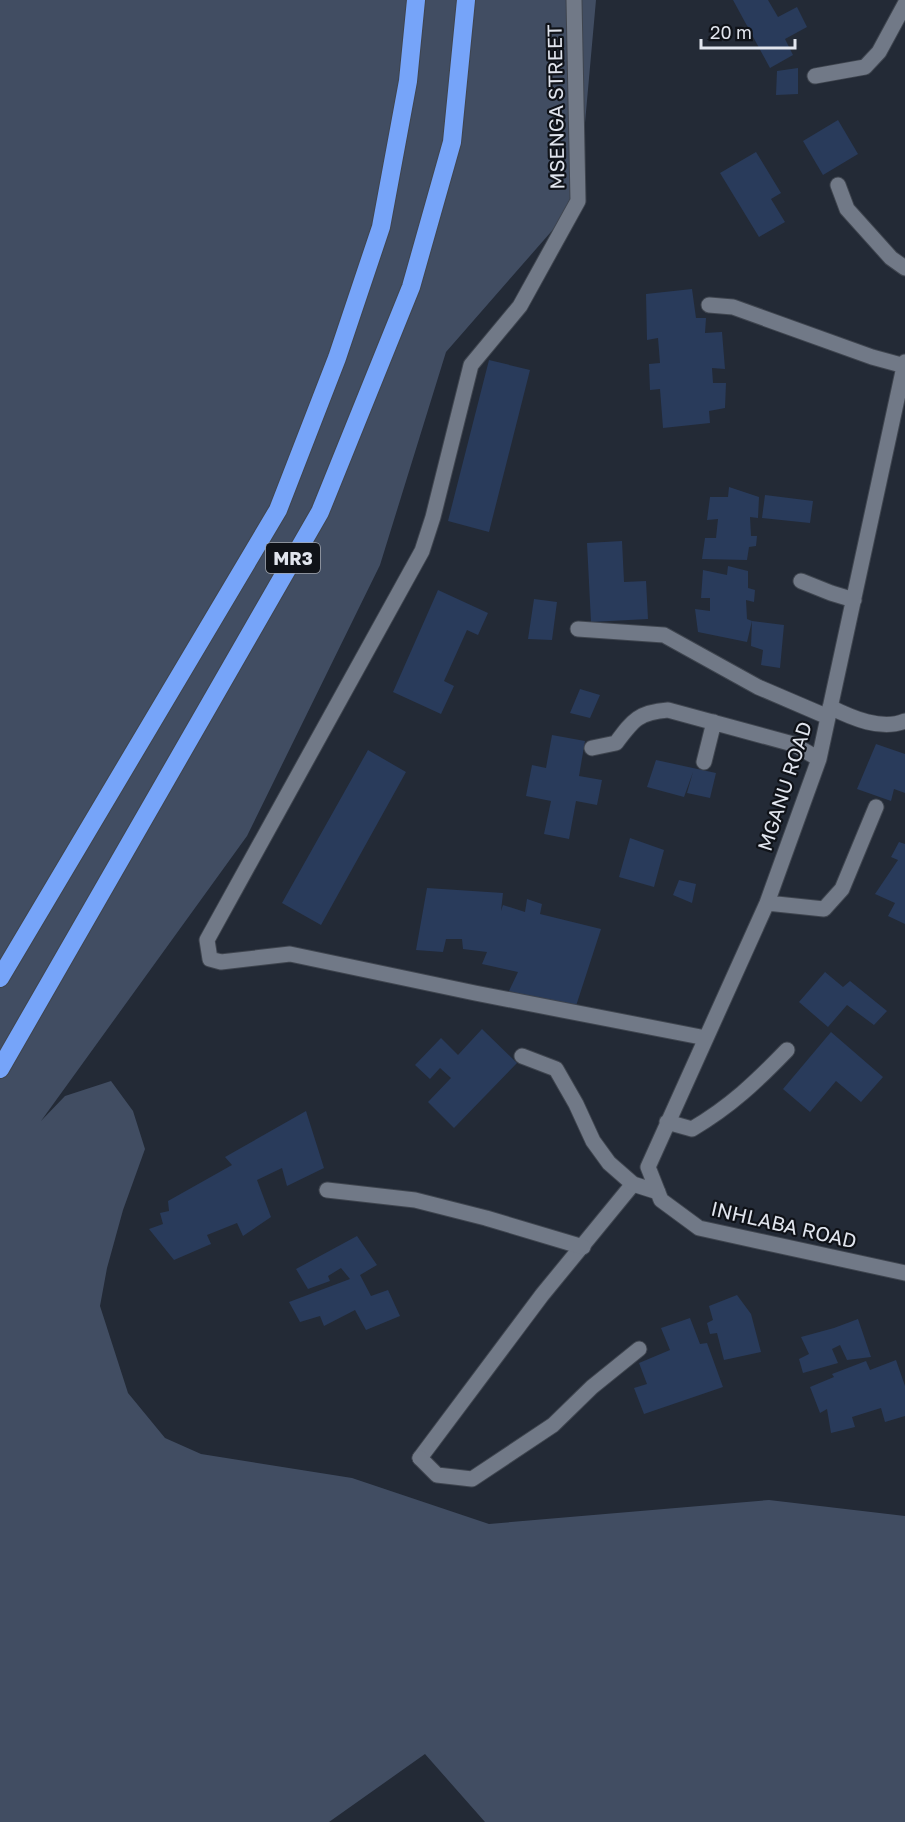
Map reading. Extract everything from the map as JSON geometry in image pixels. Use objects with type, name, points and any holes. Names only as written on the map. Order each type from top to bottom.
[{"type":"highway","name":"MR3","points":[[0,978],[278,510],[337,358],[381,227],[408,81],[416,0]]},
{"type":"highway","name":"MR3","points":[[0,1069],[320,512],[411,287],[452,142],[466,0]]},
{"type":"street","name":"MSENGA STREET","points":[[574,0],[578,201],[520,306],[471,365],[422,550],[207,940],[210,959],[221,962],[290,954],[706,1038]]},
{"type":"street","points":[[814,76],[865,67],[879,52],[905,4]]},
{"type":"street","points":[[838,185],[847,209],[891,258],[905,267]]},
{"type":"street","points":[[709,305],[733,307],[872,357],[905,364]]},
{"type":"street","name":"MGANU ROAD","points":[[659,1196],[648,1167],[767,903],[819,759],[905,364]]},
{"type":"street","points":[[801,581],[854,600]]},
{"type":"street","points":[[578,629],[664,635],[758,687],[829,712],[870,722],[893,726],[905,721]]},
{"type":"street","points":[[592,748],[616,743],[632,721],[652,711],[668,710],[793,744],[819,759]]},
{"type":"street","points":[[704,762],[714,722]]},
{"type":"street","points":[[767,903],[824,909],[842,889],[876,807]]},
{"type":"street","points":[[667,1122],[692,1129],[720,1113],[753,1085],[787,1050]]},
{"type":"street","points":[[522,1056],[556,1069],[593,1141],[609,1163],[633,1184],[542,1295],[420,1458],[437,1474],[472,1479],[553,1425],[592,1387],[639,1349]]},
{"type":"street","name":"INHLABA ROAD","points":[[633,1184],[659,1196],[699,1228],[905,1273]]},
{"type":"street","points":[[327,1190],[415,1200],[583,1247]]},
{"type":"shaded area","points":[[0,0],[596,0],[578,201],[446,352],[380,565],[247,836],[41,1121],[65,1096],[111,1081],[133,1111],[145,1149],[123,1210],[107,1268],[100,1306],[128,1393],[165,1438],[201,1454],[352,1478],[489,1524],[769,1500],[905,1516],[905,1822],[485,1822],[425,1754],[329,1822],[0,1822]]},
{"type":"building","points":[[733,0],[768,0],[778,17],[797,7],[807,27],[785,39],[793,55],[770,68]]},
{"type":"building","points":[[798,68],[798,94],[776,95],[777,71]]},
{"type":"building","points":[[838,120],[858,154],[823,175],[803,141]]},
{"type":"building","points":[[756,152],[781,193],[771,199],[785,222],[759,237],[720,173]]},
{"type":"building","points":[[692,289],[696,318],[706,318],[705,333],[722,332],[725,369],[712,368],[713,383],[726,383],[725,408],[709,411],[710,423],[663,428],[660,389],[650,390],[649,364],[660,363],[658,338],[647,340],[646,294]]},
{"type":"building","points":[[489,360],[530,370],[489,532],[448,521]]},
{"type":"building","points":[[729,487],[759,497],[758,518],[750,517],[751,536],[757,536],[756,546],[749,547],[747,560],[702,559],[705,538],[716,538],[718,519],[707,520],[710,497],[728,497]]},
{"type":"building","points":[[765,495],[813,501],[810,523],[762,518]]},
{"type":"building","points":[[622,541],[624,582],[646,581],[648,619],[591,622],[587,543]]},
{"type":"building","points":[[728,566],[748,571],[748,588],[755,590],[754,602],[746,600],[747,619],[752,621],[747,642],[698,632],[695,609],[710,611],[710,598],[701,598],[703,570],[727,575]]},
{"type":"building","points":[[438,590],[488,613],[478,635],[467,630],[444,681],[454,686],[441,714],[393,692]]},
{"type":"building","points":[[534,599],[557,602],[552,640],[528,639]]},
{"type":"building","points":[[752,621],[784,625],[780,668],[761,665],[763,650],[751,646]]},
{"type":"building","points":[[580,689],[600,695],[590,718],[570,713]]},
{"type":"building","points":[[552,735],[585,741],[579,776],[602,780],[597,805],[576,801],[569,839],[544,834],[551,801],[526,796],[532,765],[546,768]]},
{"type":"building","points":[[876,744],[905,754],[905,793],[894,789],[891,801],[857,789]]},
{"type":"building","points":[[368,750],[406,772],[321,925],[282,903]]},
{"type":"building","points":[[656,760],[716,773],[710,798],[687,793],[693,772],[684,797],[647,787]]},
{"type":"building","points":[[630,838],[664,850],[654,887],[619,877]]},
{"type":"building","points":[[899,842],[905,844],[905,924],[888,916],[895,903],[875,894],[898,860],[891,857]]},
{"type":"building","points":[[679,880],[696,884],[692,903],[673,895]]},
{"type":"building","points":[[427,888],[503,893],[501,911],[503,905],[525,912],[527,899],[542,904],[540,914],[601,929],[575,1009],[509,991],[518,972],[482,964],[487,952],[463,949],[462,939],[446,939],[443,952],[416,950]]},
{"type":"building","points":[[825,972],[843,987],[850,981],[887,1011],[874,1025],[847,1005],[828,1027],[799,1002]]},
{"type":"building","points":[[482,1029],[517,1063],[454,1128],[428,1102],[451,1078],[440,1068],[430,1079],[415,1065],[441,1038],[458,1055]]},
{"type":"building","points":[[831,1032],[883,1077],[861,1102],[836,1081],[810,1112],[783,1089]]},
{"type":"building","points":[[306,1111],[324,1168],[287,1186],[282,1168],[257,1180],[271,1217],[243,1236],[237,1223],[207,1235],[211,1244],[174,1260],[149,1229],[163,1224],[160,1213],[169,1211],[168,1201],[232,1165],[225,1157]]},
{"type":"building","points":[[357,1236],[377,1265],[360,1275],[371,1296],[388,1290],[400,1316],[366,1330],[355,1310],[324,1326],[320,1316],[300,1322],[289,1302],[350,1279],[341,1268],[328,1276],[330,1281],[308,1289],[296,1269]]},
{"type":"building","points":[[737,1295],[751,1314],[761,1352],[724,1360],[717,1333],[710,1334],[707,1323],[713,1320],[709,1306]]},
{"type":"building","points":[[690,1318],[700,1344],[707,1343],[723,1387],[644,1414],[634,1388],[647,1384],[639,1363],[670,1350],[661,1328]]},
{"type":"building","points":[[858,1319],[871,1357],[847,1360],[840,1345],[832,1349],[838,1363],[803,1373],[799,1359],[809,1354],[801,1337]]},
{"type":"building","points":[[896,1360],[905,1386],[905,1416],[885,1422],[881,1408],[852,1417],[855,1427],[831,1433],[827,1409],[820,1413],[810,1387],[834,1377],[832,1374],[866,1361],[870,1370]]}]
